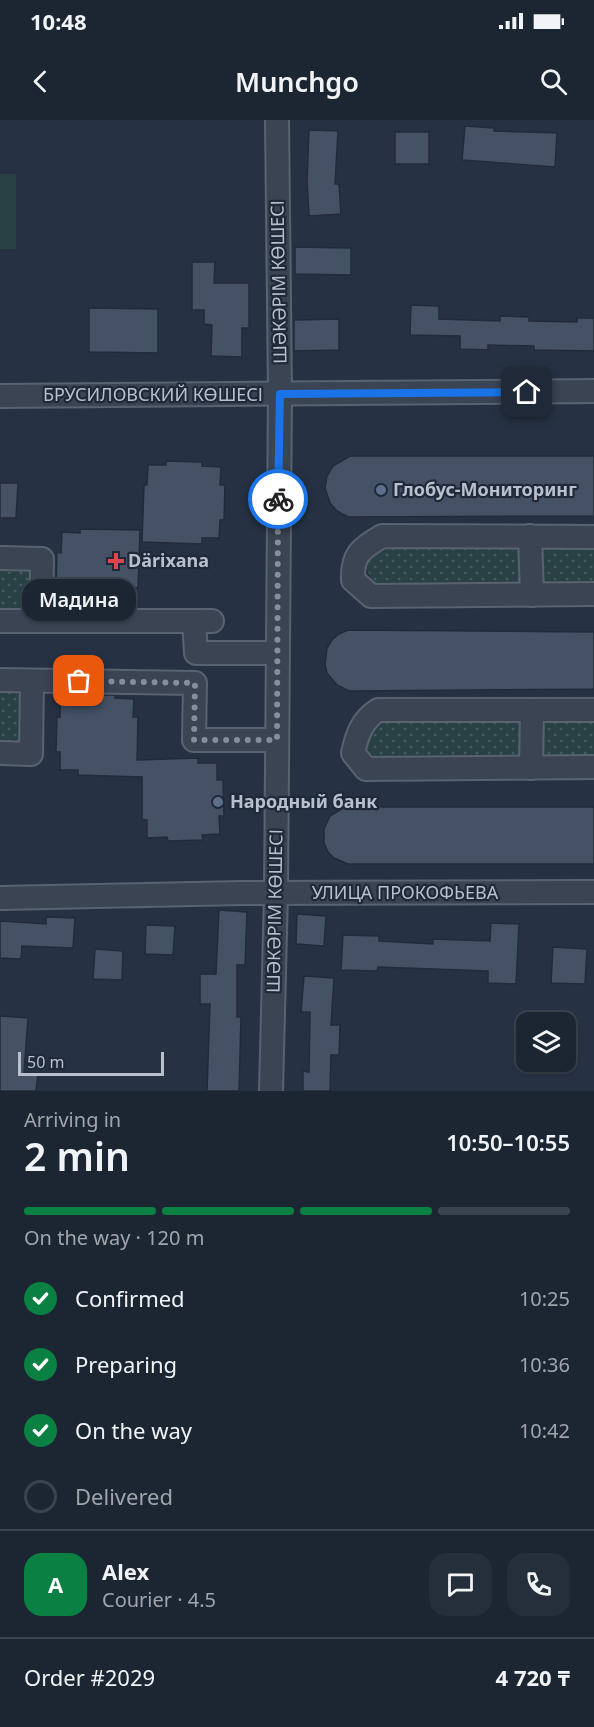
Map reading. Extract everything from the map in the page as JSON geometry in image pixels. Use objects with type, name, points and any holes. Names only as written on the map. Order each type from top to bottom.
[{"type":"street","name":"ШӘКӘРІМ КӨШЕСІ","points":[[271,1091],[276,893],[276,653],[280,394],[277,120]]},
{"type":"street","name":"БРУСИЛОВСКИЙ КӨШЕСІ","points":[[0,396],[594,391]]},
{"type":"street","points":[[594,537],[382,536],[360,550],[352,565],[353,580],[371,596],[594,594]]},
{"type":"street","points":[[530,536],[532,595]]},
{"type":"street","points":[[0,558],[42,559],[41,621]]},
{"type":"street","points":[[0,621],[203,621],[196,653],[276,653]]},
{"type":"street","points":[[0,680],[195,683],[194,740],[277,740]]},
{"type":"street","points":[[0,753],[31,754],[32,681]]},
{"type":"street","points":[[594,710],[378,710],[369,716],[357,735],[353,753],[366,769],[594,767]]},
{"type":"street","points":[[531,768],[532,710]]},
{"type":"street","name":"УЛИЦА ПРОКОФЬЕВА","points":[[0,898],[276,893],[594,892]]},
{"type":"green space","points":[[0,174],[16,174],[16,249],[0,249]]},
{"type":"green space","points":[[521,544],[524,586],[374,586],[365,564],[386,547]]},
{"type":"green space","points":[[540,547],[594,547],[594,583],[541,582]]},
{"type":"green space","points":[[0,567],[29,567],[28,610],[0,609]]},
{"type":"green space","points":[[0,691],[21,691],[21,744],[0,744]]},
{"type":"green space","points":[[539,719],[594,719],[594,758],[541,759]]},
{"type":"green space","points":[[377,720],[520,721],[523,758],[376,759],[363,746]]},
{"type":"building","points":[[465,126],[494,128],[494,131],[557,133],[555,167],[462,160]]},
{"type":"building","points":[[309,130],[338,131],[335,184],[339,184],[341,214],[309,216],[307,181]]},
{"type":"building","points":[[395,132],[429,132],[429,164],[395,164]]},
{"type":"building","points":[[295,247],[351,248],[351,275],[295,274]]},
{"type":"building","points":[[192,262],[215,262],[214,283],[249,283],[249,328],[242,328],[242,357],[211,356],[212,325],[204,324],[204,310],[192,310]]},
{"type":"building","points":[[411,305],[439,306],[439,319],[500,321],[500,316],[529,317],[529,321],[577,322],[577,318],[594,318],[594,351],[534,350],[534,346],[488,345],[488,350],[460,349],[460,336],[410,335]]},
{"type":"building","points":[[89,308],[158,309],[158,353],[89,352]]},
{"type":"building","points":[[339,319],[339,350],[294,351],[294,320]]},
{"type":"building","points":[[350,456],[594,456],[594,516],[348,517],[337,511],[330,503],[325,488],[327,476],[333,466]]},
{"type":"building","points":[[166,461],[202,462],[202,466],[221,467],[220,485],[225,485],[224,520],[220,520],[219,538],[202,538],[202,544],[142,542],[144,485],[147,485],[148,465],[166,465]]},
{"type":"building","points":[[0,483],[18,483],[16,518],[0,518]]},
{"type":"building","points":[[80,529],[140,530],[138,588],[133,588],[133,606],[79,608],[79,606],[61,605],[62,588],[56,588],[57,552],[61,553],[62,532],[80,533]]},
{"type":"building","points":[[348,630],[594,632],[594,689],[349,691],[337,685],[327,673],[325,665],[327,648],[332,640]]},
{"type":"building","points":[[79,695],[115,695],[115,698],[134,699],[133,717],[138,717],[137,760],[198,758],[198,763],[217,763],[217,780],[223,780],[224,816],[219,816],[220,834],[202,835],[203,840],[168,841],[167,837],[147,838],[147,820],[142,819],[142,777],[78,775],[78,770],[60,770],[60,752],[56,752],[60,697],[79,697]]},
{"type":"building","points":[[345,807],[594,807],[594,864],[348,864],[334,858],[324,843],[324,829],[330,816]]},
{"type":"building","points":[[219,910],[247,912],[245,965],[237,965],[237,1017],[241,1017],[239,1091],[207,1091],[210,1004],[200,1004],[200,974],[216,974]]},
{"type":"building","points":[[297,914],[326,916],[324,946],[296,944]]},
{"type":"building","points":[[46,917],[75,918],[73,948],[22,946],[21,959],[0,958],[0,921],[46,924]]},
{"type":"building","points":[[491,923],[519,924],[516,984],[488,983],[488,971],[378,967],[377,971],[341,970],[343,935],[379,936],[379,941],[433,944],[433,939],[490,941]]},
{"type":"building","points":[[146,925],[175,926],[173,955],[145,954]]},
{"type":"building","points":[[553,947],[587,949],[585,984],[551,983]]},
{"type":"building","points":[[95,949],[123,951],[122,980],[93,979]]},
{"type":"building","points":[[304,976],[334,978],[331,1025],[340,1025],[339,1055],[331,1055],[330,1091],[303,1091],[303,1071],[309,1072],[310,1012],[301,1012]]},
{"type":"building","points":[[0,1016],[28,1018],[24,1072],[38,1073],[36,1091],[0,1091]]},
{"type":"way so far","points":[[79,681],[195,683],[194,740],[277,740],[278,499]]},
{"type":"place","name":"Глобус-Мониторинг","points":[[381,490]]},
{"type":"place","name":"Därixana","points":[[116,561]]},
{"type":"place","name":"Мадина","points":[[79,681]]},
{"type":"place","name":"Народный банк","points":[[218,802]]},
{"type":"route","points":[[278,499],[280,394],[527,392]]}]
